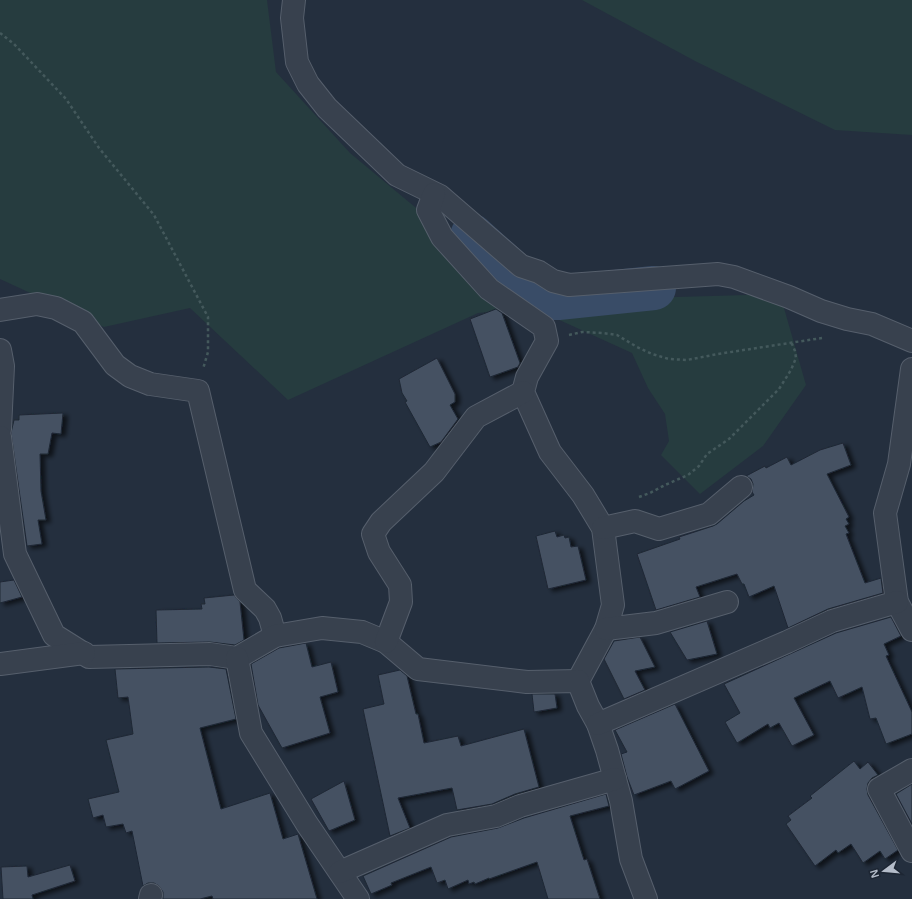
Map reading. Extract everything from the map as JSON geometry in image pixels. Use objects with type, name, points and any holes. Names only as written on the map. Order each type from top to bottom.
[{"type":"street","points":[[294,0],[292,18],[297,62],[308,84],[327,108],[397,174],[440,196],[521,266],[539,272],[553,281],[569,285],[718,274],[734,277],[789,297],[821,311],[847,319],[872,324],[908,339],[900,350],[912,362]]},
{"type":"street","points":[[434,194],[428,210],[442,237],[489,289],[544,327],[547,341],[527,377],[523,392],[550,452],[583,495],[603,528],[614,604],[606,630],[578,681]]},
{"type":"street","points":[[0,310],[37,304],[56,308],[83,322],[115,365],[130,376],[150,384],[198,391],[245,590],[266,609],[275,636]]},
{"type":"street","points":[[0,350],[3,366],[0,429]]},
{"type":"street","points":[[912,369],[899,464],[885,513],[896,602],[912,628]]},
{"type":"street","points":[[386,642],[401,602],[400,585],[379,552],[373,534],[381,522],[434,472],[476,416],[523,392]]},
{"type":"street","points":[[0,437],[15,554],[54,635],[89,657],[210,654],[237,658],[275,636],[322,628],[362,632],[386,642],[418,669],[527,682],[578,681]]},
{"type":"street","points":[[603,528],[635,521],[659,529],[709,514],[741,487]]},
{"type":"street","points":[[606,630],[656,623],[727,602]]},
{"type":"street","points":[[598,724],[832,621],[896,602]]},
{"type":"street","points":[[0,664],[84,653]]},
{"type":"street","points":[[237,658],[251,733],[307,824],[358,899]]},
{"type":"street","points":[[578,681],[588,706],[598,724],[607,750],[621,801],[631,859],[646,899]]},
{"type":"street","points":[[912,770],[879,789],[912,851]]},
{"type":"street","points":[[340,872],[447,825],[496,816],[520,806],[615,779]]},
{"type":"path","points":[[0,33],[14,44],[66,99],[99,148],[154,215],[208,316],[208,352],[198,391]]},
{"type":"path","points":[[547,341],[582,332],[603,332],[617,336],[637,348],[652,354],[669,359],[687,360],[785,343],[828,338]]},
{"type":"path","points":[[635,497],[650,494],[665,485],[688,475],[699,466],[707,454],[729,439],[779,389],[791,370],[796,358],[795,351],[790,343]]},
{"type":"green space","points":[[0,0],[267,0],[276,72],[350,153],[463,247],[572,300],[780,294],[806,385],[763,446],[700,494],[661,455],[669,441],[665,414],[648,388],[632,353],[533,308],[478,313],[288,400],[190,308],[104,327],[0,279]]},
{"type":"green space","points":[[582,0],[912,0],[912,135],[835,130],[695,61]]},
{"type":"building","points":[[496,309],[502,313],[520,363],[518,367],[490,377],[470,319]]},
{"type":"building","points":[[437,358],[455,394],[455,402],[450,405],[458,419],[441,442],[430,447],[405,402],[407,401],[402,393],[399,379]]},
{"type":"building","points":[[63,413],[61,434],[52,433],[48,454],[40,454],[41,491],[46,520],[38,520],[42,544],[27,546],[11,433],[14,420],[19,420],[19,415]]},
{"type":"building","points":[[843,443],[851,465],[827,474],[849,517],[846,519],[849,524],[845,526],[849,533],[846,534],[865,583],[881,578],[883,593],[828,609],[788,628],[774,586],[749,597],[744,584],[742,584],[737,574],[696,587],[700,597],[656,610],[637,554],[717,524],[744,501],[754,495],[752,492],[753,484],[751,479],[746,476],[787,457],[791,465],[820,450]]},
{"type":"building","points":[[555,531],[557,537],[564,535],[565,538],[569,537],[571,547],[578,546],[586,580],[548,589],[536,536]]},
{"type":"building","points":[[14,580],[22,597],[0,603],[0,582]]},
{"type":"building","points":[[234,595],[240,602],[244,640],[235,645],[210,642],[157,643],[156,610],[202,609],[201,604],[205,604],[204,598]]},
{"type":"building","points":[[891,617],[901,636],[884,644],[889,655],[886,656],[912,712],[912,734],[886,744],[876,718],[870,719],[862,687],[838,698],[830,681],[794,698],[814,735],[792,746],[779,723],[770,728],[768,724],[737,743],[725,722],[740,713],[724,684],[836,633]]},
{"type":"building","points":[[707,621],[717,654],[687,660],[670,632]]},
{"type":"building","points":[[640,637],[655,667],[635,671],[645,690],[624,699],[604,659],[614,641]]},
{"type":"building","points":[[306,643],[312,667],[331,662],[338,692],[320,697],[330,733],[282,748],[258,705],[251,664],[279,648]]},
{"type":"building","points":[[209,667],[226,669],[236,719],[200,728],[221,809],[270,793],[283,839],[298,834],[317,899],[213,899],[212,896],[200,899],[163,899],[163,892],[159,886],[154,883],[148,883],[143,886],[132,831],[126,833],[123,824],[106,827],[103,815],[93,818],[88,799],[119,792],[106,740],[133,734],[128,697],[118,698],[115,669]]},
{"type":"building","points":[[400,670],[407,676],[416,714],[418,714],[424,743],[458,736],[461,746],[524,729],[539,787],[515,794],[492,804],[457,810],[452,788],[398,798],[410,828],[390,836],[363,709],[384,704],[378,675]]},
{"type":"building","points":[[532,694],[555,694],[557,708],[534,712]]},
{"type":"building","points":[[675,704],[709,771],[675,789],[671,781],[634,795],[627,777],[621,754],[627,752],[615,730]]},
{"type":"building","points":[[854,761],[860,769],[868,762],[878,775],[872,778],[868,783],[868,795],[898,850],[885,859],[880,851],[863,863],[851,844],[838,853],[836,850],[815,866],[786,824],[791,820],[788,816],[812,798],[810,796]]},
{"type":"building","points":[[344,781],[355,820],[329,831],[311,799]]},
{"type":"building","points":[[912,784],[912,824],[896,794]]},
{"type":"building","points":[[606,794],[609,806],[570,816],[584,860],[587,859],[600,899],[548,899],[537,862],[475,884],[474,882],[469,884],[468,880],[448,889],[445,880],[437,883],[431,867],[391,883],[392,885],[371,894],[363,876],[451,837],[498,828],[524,818]]},
{"type":"building","points":[[70,865],[75,881],[32,895],[33,899],[3,899],[1,867],[27,866],[28,877]]},
{"type":"waterway","points":[[472,236],[533,291],[547,298],[654,288]]}]
